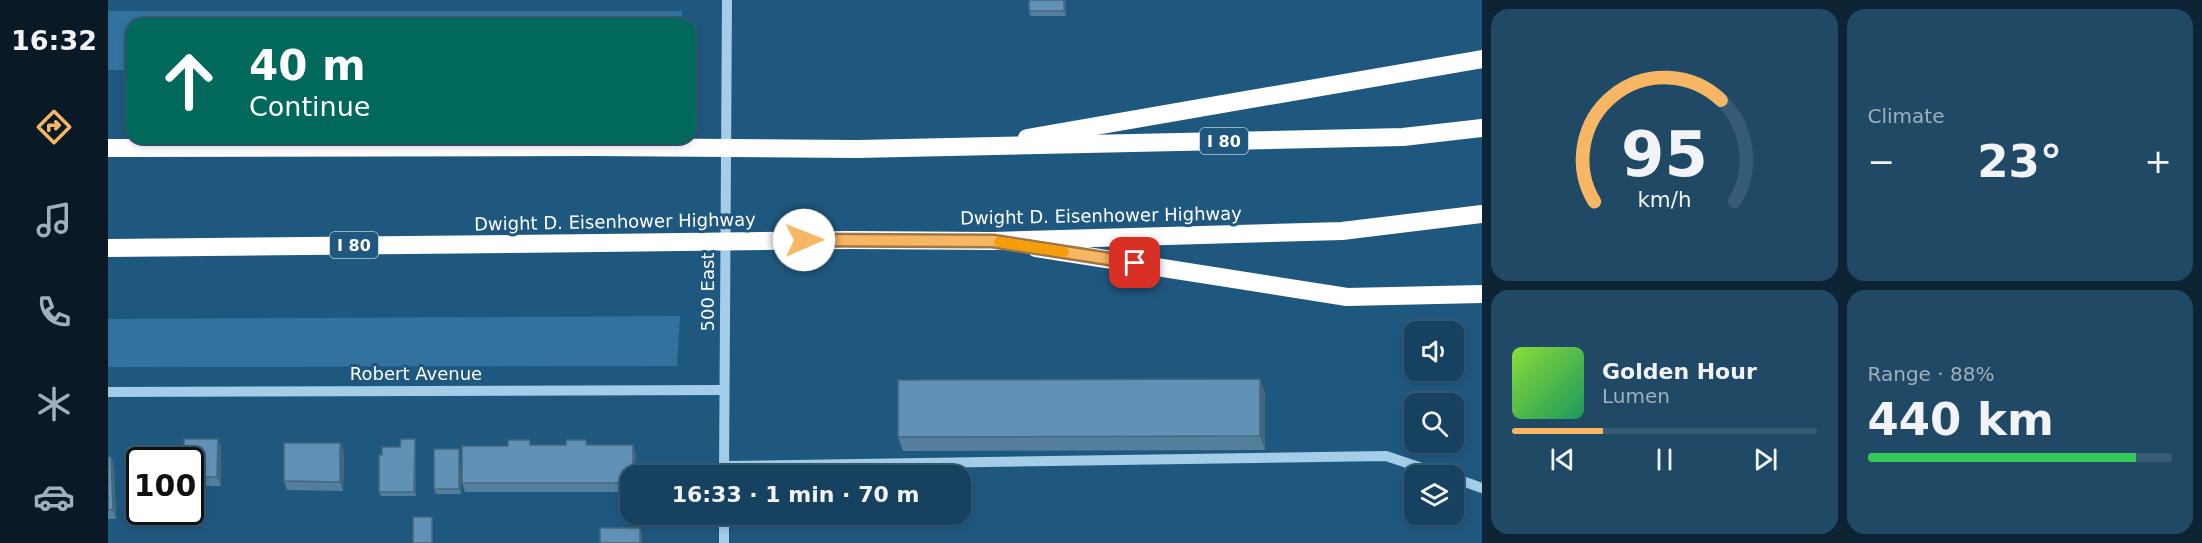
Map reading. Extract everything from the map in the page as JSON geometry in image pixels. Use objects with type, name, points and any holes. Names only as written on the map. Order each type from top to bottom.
[{"type":"highway","points":[[966,148],[1482,59]]},
{"type":"highway","name":"I 80","points":[[108,148],[966,148],[1403,137],[1482,128]]},
{"type":"highway","name":"Dwight D. Eisenhower Highway","points":[[108,248],[850,240],[993,241],[1342,231],[1482,214]]},
{"type":"highway","points":[[993,241],[1347,297],[1482,294]]},
{"type":"street","name":"500 East","points":[[724,465],[727,0]]},
{"type":"street","name":"Robert Avenue","points":[[108,392],[724,390]]},
{"type":"street","points":[[971,465],[1386,456],[1413,465]]},
{"type":"street","points":[[1464,482],[1482,488]]},
{"type":"street","points":[[724,525],[724,543]]},
{"type":"shaded area","points":[[108,11],[682,11],[682,18],[126,18],[126,70],[108,70]]},
{"type":"shaded area","points":[[680,316],[677,366],[108,367],[108,319]]},
{"type":"building","points":[[1029,0],[1064,0],[1064,11],[1029,11]]},
{"type":"building","points":[[1260,379],[1260,436],[898,437],[898,380]]},
{"type":"building","points":[[184,439],[218,439],[217,477],[204,477],[204,447],[184,447]]},
{"type":"building","points":[[401,439],[415,439],[414,492],[379,492],[379,455],[382,455],[382,447],[400,447]]},
{"type":"building","points":[[508,440],[530,440],[530,445],[566,445],[566,440],[586,440],[586,445],[633,445],[633,465],[620,465],[620,483],[462,483],[462,446],[508,446]]},
{"type":"building","points":[[284,443],[340,443],[340,482],[284,481]]},
{"type":"building","points":[[434,449],[459,449],[459,489],[434,489]]},
{"type":"building","points":[[108,457],[111,457],[113,510],[108,510]]},
{"type":"building","points":[[413,517],[432,517],[432,543],[413,543]]},
{"type":"building","points":[[600,528],[640,528],[640,543],[600,543]]},
{"type":"slow traffic","points":[[999,242],[1064,252]]},
{"type":"route","points":[[804,240],[993,241],[1135,263]]}]
